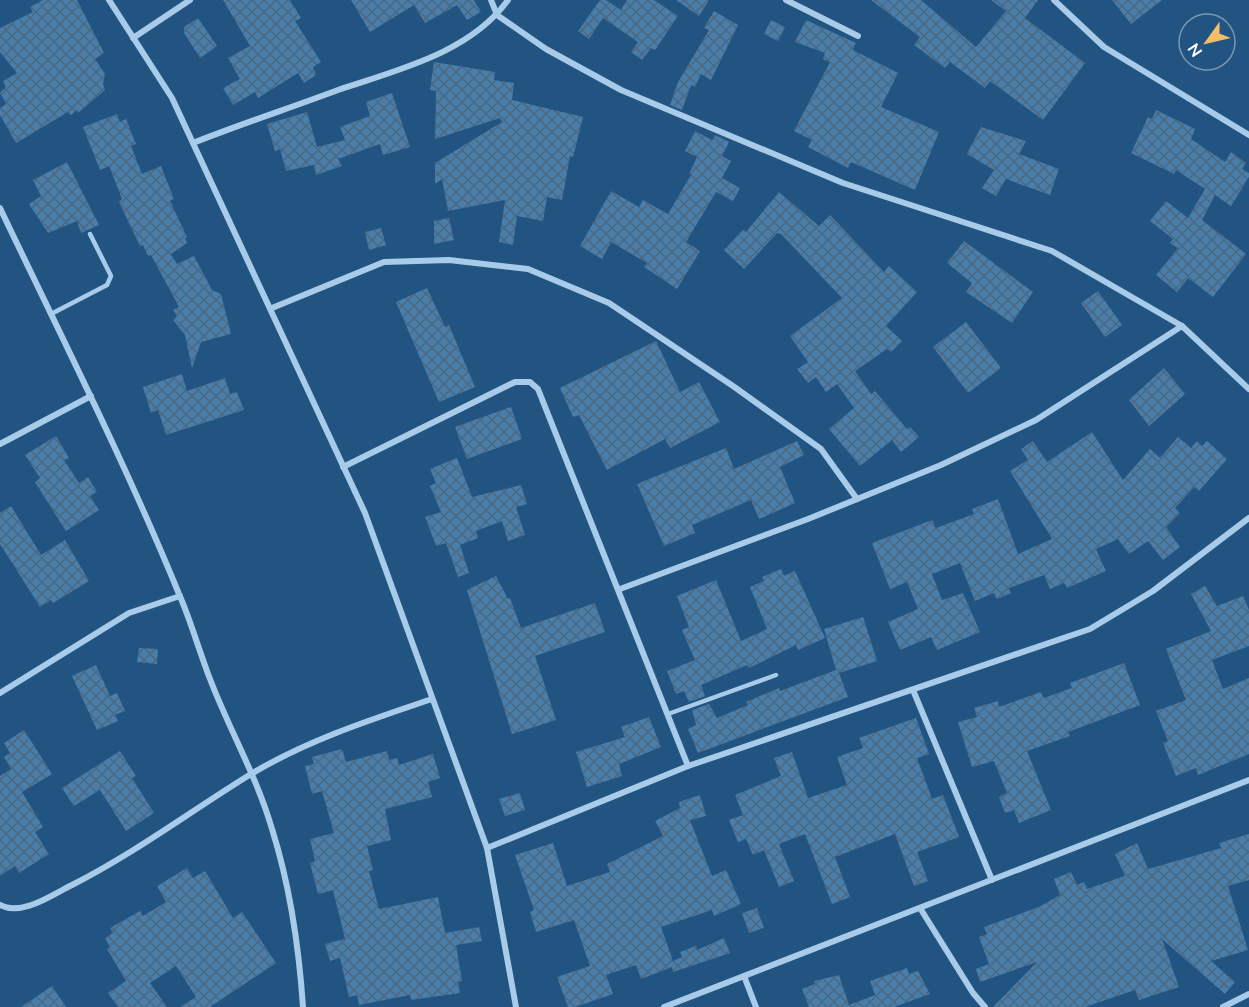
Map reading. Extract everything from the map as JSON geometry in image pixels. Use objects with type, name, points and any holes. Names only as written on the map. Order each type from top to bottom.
[{"type":"street","points":[[109,0],[172,98],[272,308],[365,513],[487,848],[516,1007]]},
{"type":"street","points":[[133,38],[190,0]]},
{"type":"street","points":[[491,0],[497,15],[546,49],[621,90],[751,147],[843,183],[1053,251],[1182,326],[1249,389]]},
{"type":"street","points":[[193,143],[413,64],[479,31],[497,15],[508,0]]},
{"type":"street","points":[[786,0],[858,36]]},
{"type":"street","points":[[1054,0],[1104,47],[1249,135]]},
{"type":"street","points":[[0,208],[91,396],[180,596],[210,680],[252,774],[273,829],[299,956],[303,1007]]},
{"type":"street","points":[[272,308],[384,262],[449,260],[528,269],[609,303],[734,386],[821,449],[857,499]]},
{"type":"street","points":[[620,589],[941,465],[1036,420],[1182,326]]},
{"type":"street","points":[[343,467],[515,382],[530,382],[538,389],[620,589],[688,766]]},
{"type":"street","points":[[0,444],[91,396]]},
{"type":"street","points":[[487,848],[688,766],[1090,629],[1153,591],[1249,518]]},
{"type":"street","points":[[0,693],[129,613],[180,596]]},
{"type":"street","points":[[914,690],[992,880]]},
{"type":"street","points":[[0,906],[5,908],[31,906],[87,877],[185,819],[252,774],[320,738],[432,699]]},
{"type":"street","points":[[664,1007],[1249,780]]},
{"type":"street","points":[[920,908],[973,993],[985,1007]]},
{"type":"street","points":[[744,976],[756,1007]]},
{"type":"street","points":[[1223,1007],[1249,994]]},
{"type":"lane","points":[[51,314],[107,285],[111,276],[90,234]]},
{"type":"lane","points":[[668,714],[776,675]]},
{"type":"building","points":[[43,0],[77,0],[104,53],[95,59],[105,74],[103,84],[105,90],[78,113],[77,110],[71,115],[68,112],[16,143],[0,115],[0,108],[6,104],[0,93],[6,87],[3,81],[17,73],[0,52],[0,28],[33,12],[30,7]]},
{"type":"building","points":[[223,0],[290,0],[301,18],[295,21],[321,62],[313,67],[316,75],[304,83],[298,73],[258,98],[255,92],[233,105],[223,88],[240,79],[228,58],[250,46]]},
{"type":"building","points":[[351,0],[474,0],[481,12],[467,20],[457,5],[425,23],[414,5],[370,32]]},
{"type":"building","points":[[600,0],[606,0],[621,10],[627,0],[654,0],[678,16],[655,50],[651,48],[642,60],[631,52],[638,42],[603,18],[589,39],[578,31]]},
{"type":"building","points":[[676,0],[709,0],[699,16]]},
{"type":"building","points":[[871,0],[921,0],[976,47],[1006,11],[991,0],[1038,0],[1025,18],[1085,63],[1043,120],[990,81],[985,88],[950,62],[945,68],[914,45],[920,37]]},
{"type":"building","points":[[1112,0],[1162,0],[1131,24]]},
{"type":"building","points":[[714,11],[738,25],[711,80],[701,74],[695,87],[691,85],[682,110],[670,105],[678,82],[709,30],[704,28]]},
{"type":"building","points":[[198,18],[217,46],[200,58],[184,33],[184,27]]},
{"type":"building","points":[[771,20],[785,27],[778,41],[764,34]]},
{"type":"building","points":[[806,20],[856,43],[853,50],[898,73],[881,107],[939,132],[915,190],[851,162],[848,168],[808,147],[812,140],[794,131],[830,62],[823,59],[825,53],[795,42]]},
{"type":"building","points":[[434,62],[495,72],[494,80],[514,83],[512,100],[583,117],[573,157],[570,156],[562,200],[547,197],[543,221],[517,216],[513,245],[499,242],[505,200],[448,211],[442,179],[435,184],[435,163],[502,122],[500,118],[435,139],[436,91],[430,90]]},
{"type":"building","points":[[392,93],[410,147],[383,155],[380,144],[338,159],[342,166],[316,175],[314,165],[286,171],[280,149],[275,151],[267,124],[307,112],[317,147],[345,140],[340,127],[370,116],[366,102]]},
{"type":"building","points":[[1156,110],[1195,129],[1191,139],[1225,162],[1231,152],[1246,163],[1242,169],[1249,173],[1249,177],[1231,206],[1215,195],[1202,220],[1246,254],[1213,297],[1188,278],[1177,292],[1156,275],[1178,248],[1170,243],[1173,239],[1150,221],[1166,201],[1188,218],[1205,189],[1176,170],[1174,174],[1131,153],[1148,117],[1152,119]]},
{"type":"building","points":[[117,114],[120,122],[126,119],[136,144],[131,146],[142,174],[161,166],[174,199],[170,201],[187,237],[185,238],[187,243],[171,254],[177,264],[194,256],[212,290],[221,294],[231,334],[201,342],[192,368],[185,335],[173,320],[177,316],[173,310],[179,307],[151,255],[148,256],[143,245],[140,246],[119,202],[122,199],[109,166],[100,170],[83,127]]},
{"type":"building","points":[[981,127],[1026,141],[1019,154],[1059,169],[1050,195],[1006,179],[996,196],[982,188],[994,170],[967,154]]},
{"type":"building","points":[[695,131],[712,140],[715,135],[729,142],[722,156],[731,161],[722,178],[740,188],[733,201],[716,192],[686,242],[700,251],[677,289],[644,267],[647,263],[611,242],[602,259],[580,246],[611,191],[639,207],[643,200],[668,214],[691,175],[689,174],[697,157],[685,151]]},
{"type":"building","points":[[67,162],[99,225],[81,233],[77,221],[48,233],[29,204],[41,196],[33,180]]},
{"type":"building","points":[[779,192],[819,226],[830,215],[884,272],[889,266],[917,292],[886,326],[902,341],[891,352],[887,349],[855,371],[871,394],[875,391],[907,429],[910,427],[919,437],[901,452],[892,440],[860,466],[829,429],[854,408],[837,384],[826,392],[816,377],[808,383],[797,369],[808,362],[790,336],[842,298],[781,234],[777,233],[744,269],[724,250],[743,230],[746,232]]},
{"type":"building","points":[[449,218],[454,240],[434,244],[434,221]]},
{"type":"building","points":[[381,228],[386,245],[369,250],[365,232]]},
{"type":"building","points":[[964,241],[1033,292],[1012,323],[966,292],[972,283],[947,263]]},
{"type":"building","points":[[427,288],[445,327],[449,325],[475,387],[439,402],[396,302]]},
{"type":"building","points":[[1098,291],[1122,325],[1105,337],[1081,303]]},
{"type":"building","points":[[966,322],[1001,368],[968,393],[933,347]]},
{"type":"building","points":[[656,341],[680,392],[699,382],[720,422],[670,448],[665,439],[607,470],[579,415],[573,417],[560,388]]},
{"type":"building","points":[[1164,368],[1185,394],[1149,426],[1129,400]]},
{"type":"building","points":[[182,374],[187,391],[225,378],[230,394],[237,392],[244,410],[166,435],[158,410],[151,413],[143,387]]},
{"type":"building","points":[[511,407],[522,439],[467,459],[455,427]]},
{"type":"building","points":[[1092,432],[1123,480],[1150,449],[1160,458],[1178,437],[1191,448],[1197,441],[1202,446],[1207,441],[1227,459],[1199,491],[1194,487],[1175,508],[1180,513],[1166,527],[1180,547],[1163,560],[1148,541],[1129,554],[1118,539],[1096,549],[1106,571],[1067,588],[1064,583],[1050,589],[1044,575],[1009,588],[1011,593],[997,599],[994,593],[975,601],[960,563],[932,574],[942,600],[963,593],[980,632],[937,650],[931,637],[900,650],[888,622],[918,609],[907,582],[890,589],[872,543],[932,520],[936,528],[974,514],[972,509],[998,499],[1018,554],[1052,539],[1010,471],[1028,460],[1021,449],[1033,441],[1047,462]]},
{"type":"building","points":[[56,436],[69,458],[64,460],[79,483],[88,477],[97,492],[90,496],[99,510],[66,531],[35,482],[40,478],[25,455]]},
{"type":"building","points":[[797,441],[804,455],[780,467],[795,503],[759,519],[751,500],[692,525],[695,533],[664,546],[637,484],[726,448],[734,469]]},
{"type":"building","points":[[457,458],[472,497],[521,485],[527,504],[516,507],[525,535],[508,541],[502,521],[476,531],[478,538],[460,545],[469,573],[458,577],[446,543],[436,546],[425,517],[441,512],[430,486],[436,483],[430,469]]},
{"type":"building","points":[[11,506],[41,555],[65,540],[89,581],[53,603],[51,600],[40,607],[0,544],[0,513]]},
{"type":"building","points":[[781,569],[784,576],[795,571],[825,638],[798,650],[796,645],[749,668],[747,665],[701,685],[705,696],[689,702],[684,691],[676,694],[667,671],[695,660],[682,630],[689,627],[677,596],[716,580],[741,641],[767,629],[750,587],[764,581],[762,577]]},
{"type":"building","points":[[496,576],[508,599],[510,598],[521,628],[595,603],[605,632],[535,656],[556,720],[512,734],[467,590]]},
{"type":"building","points":[[1205,586],[1217,606],[1243,596],[1249,610],[1249,646],[1212,660],[1223,689],[1249,678],[1249,754],[1198,775],[1196,768],[1176,776],[1163,743],[1168,741],[1156,711],[1186,700],[1166,649],[1211,631],[1191,594]]},
{"type":"building","points":[[863,617],[877,661],[839,673],[848,697],[698,753],[688,729],[696,725],[692,710],[709,704],[717,718],[748,705],[746,702],[779,688],[780,691],[836,670],[824,629]]},
{"type":"building","points":[[139,648],[158,649],[157,664],[137,662]]},
{"type":"building","points":[[1124,663],[1140,705],[1068,732],[1070,736],[1027,751],[1051,810],[1019,823],[1014,810],[1005,813],[999,797],[1007,793],[994,761],[972,767],[958,722],[977,717],[974,708],[998,701],[999,707],[1041,692],[1044,698],[1072,688],[1070,683]]},
{"type":"building","points":[[96,665],[110,696],[117,693],[125,711],[115,715],[118,721],[97,730],[72,676]]},
{"type":"building","points":[[649,717],[661,747],[619,764],[622,776],[587,787],[576,752],[625,737],[621,727]]},
{"type":"building","points":[[916,718],[929,754],[917,758],[932,799],[943,795],[959,837],[917,852],[928,881],[914,886],[895,834],[835,857],[850,897],[832,904],[805,834],[779,844],[794,881],[779,887],[764,850],[753,855],[746,839],[738,842],[729,820],[743,815],[735,795],[781,776],[774,758],[792,752],[808,798],[847,785],[837,757],[863,748],[859,738]]},
{"type":"building","points":[[24,730],[52,774],[22,792],[43,827],[35,832],[49,854],[19,873],[15,866],[0,876],[0,776],[11,769],[4,757],[10,753],[4,743]]},
{"type":"building","points":[[342,749],[346,762],[387,751],[389,760],[397,758],[399,765],[433,754],[440,778],[428,782],[432,797],[385,809],[391,840],[367,846],[373,870],[369,871],[379,909],[438,897],[445,933],[479,927],[482,941],[456,945],[462,981],[458,982],[460,993],[411,1000],[410,995],[359,1005],[357,995],[349,997],[340,958],[330,961],[325,944],[345,939],[333,890],[318,894],[310,863],[315,861],[310,839],[334,833],[322,791],[312,794],[305,766],[314,764],[312,757]]},
{"type":"building","points":[[120,751],[136,776],[132,778],[154,813],[126,831],[100,790],[74,806],[62,788]]},
{"type":"building","points":[[520,793],[525,810],[505,816],[499,799]]},
{"type":"building","points":[[700,795],[706,816],[690,820],[712,876],[726,870],[741,904],[714,916],[712,910],[661,927],[673,961],[682,957],[680,952],[696,946],[697,950],[724,938],[730,953],[673,972],[672,967],[641,979],[636,965],[606,975],[613,994],[575,1007],[568,1007],[557,977],[590,966],[574,920],[536,932],[530,912],[534,910],[515,855],[553,843],[567,886],[610,872],[607,864],[663,836],[655,821],[680,808],[679,802]]},
{"type":"building","points":[[1249,834],[1249,880],[1228,886],[1248,950],[1211,961],[1235,982],[1225,994],[1162,939],[1179,987],[1139,1000],[1135,990],[1085,1007],[993,1007],[1037,962],[980,982],[976,969],[989,964],[979,937],[987,934],[984,927],[1041,906],[1060,895],[1054,879],[1071,872],[1077,885],[1084,882],[1087,889],[1125,876],[1115,854],[1137,843],[1148,869],[1221,848],[1219,843]]},
{"type":"building","points":[[187,868],[193,878],[205,871],[233,918],[242,912],[276,963],[210,1007],[180,1007],[196,997],[176,966],[150,983],[167,1007],[118,1007],[108,993],[126,981],[107,949],[110,947],[105,938],[113,933],[110,928],[140,911],[143,916],[166,902],[157,886]]},
{"type":"building","points":[[757,908],[764,928],[749,933],[742,913]]},
{"type":"building","points":[[907,968],[909,974],[918,971],[930,994],[894,1007],[809,1007],[802,989],[815,984],[814,981],[839,975],[849,1005],[875,995],[870,981]]},
{"type":"building","points":[[52,986],[66,1007],[21,1007]]}]
